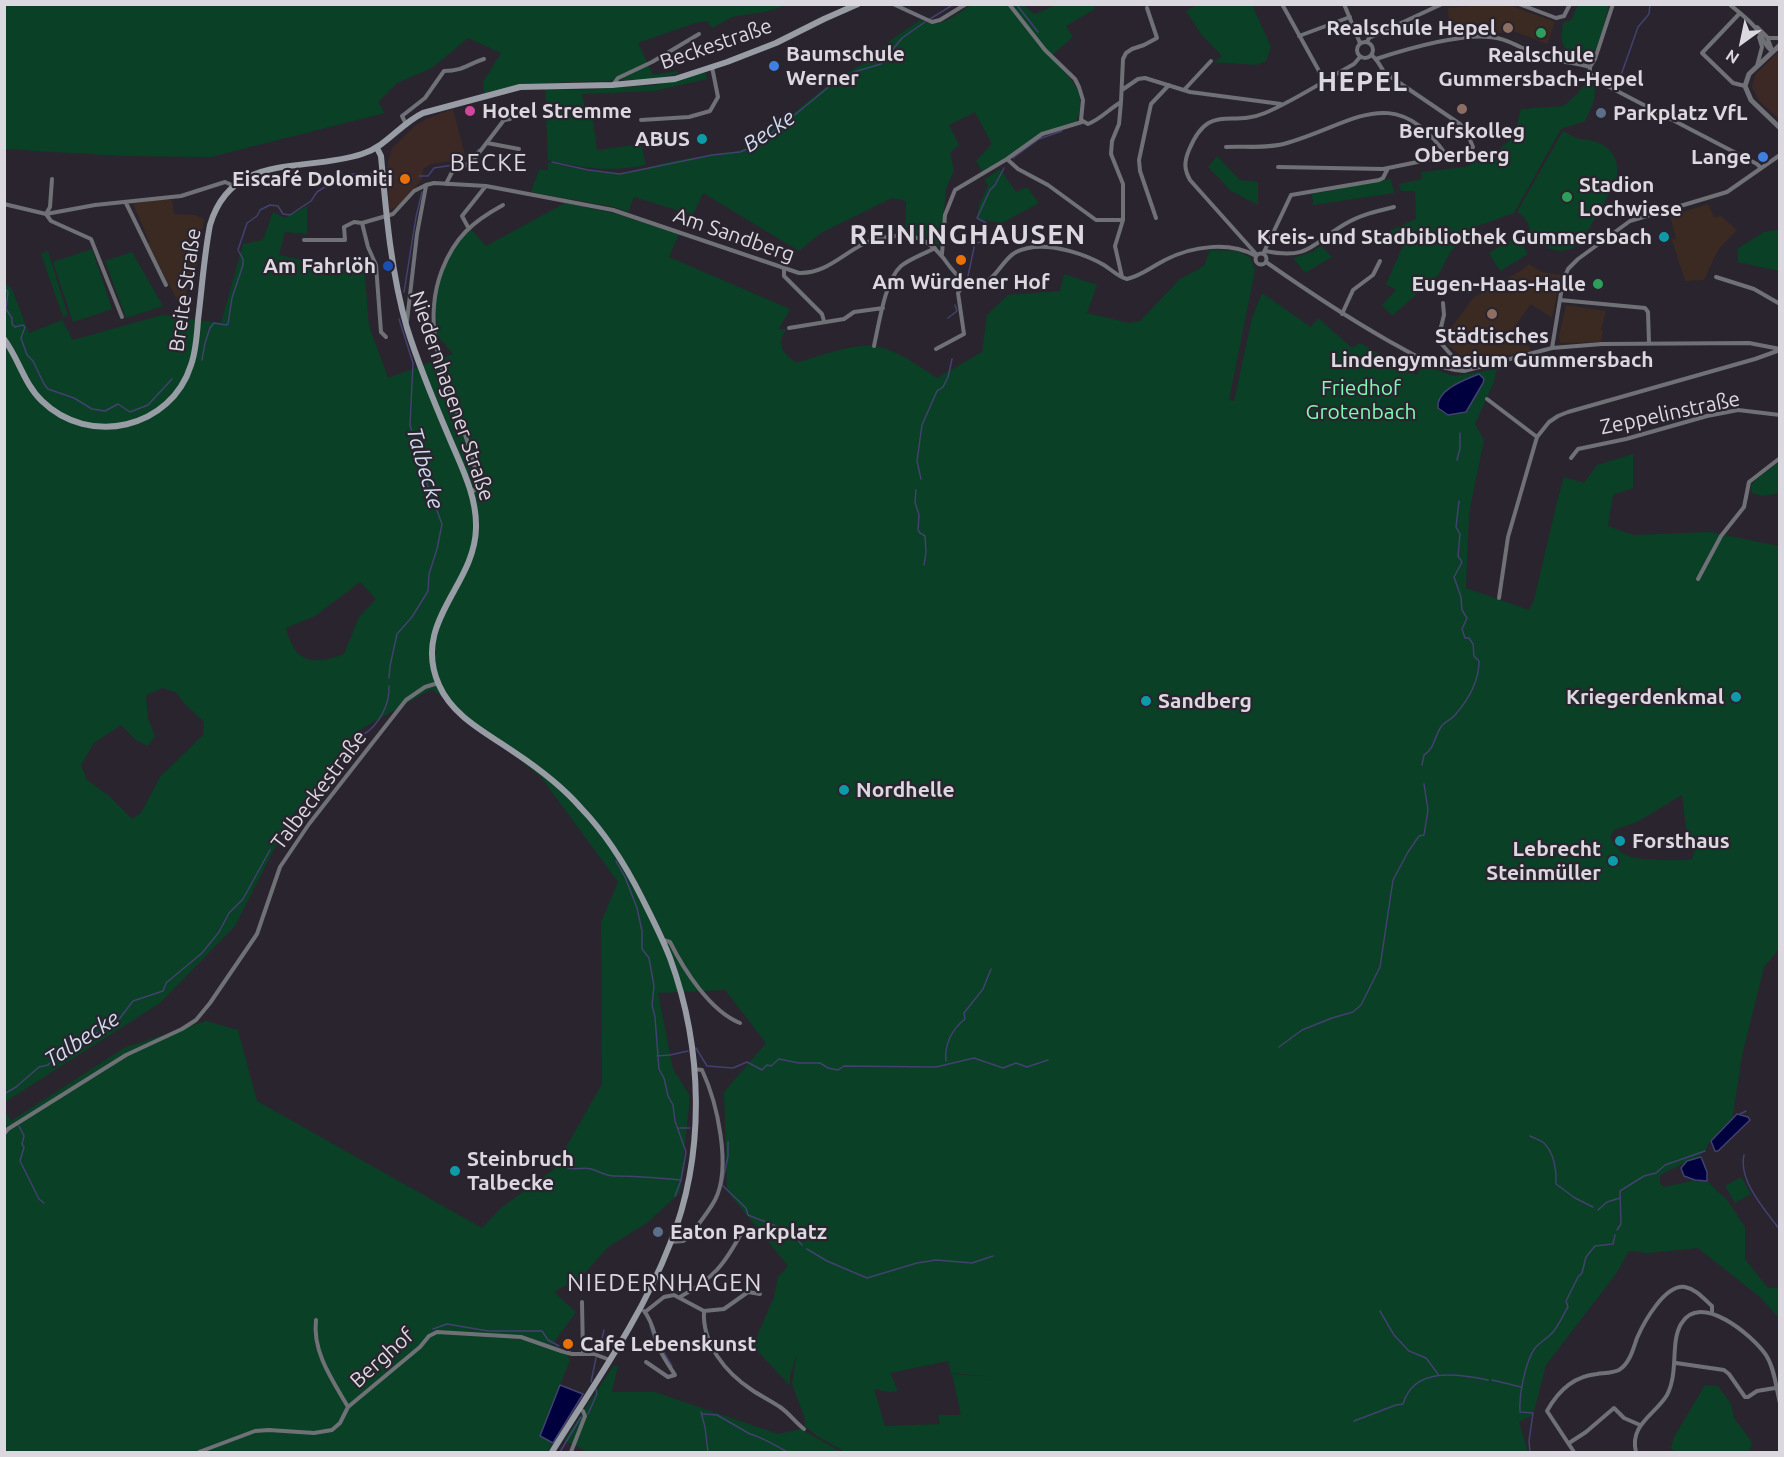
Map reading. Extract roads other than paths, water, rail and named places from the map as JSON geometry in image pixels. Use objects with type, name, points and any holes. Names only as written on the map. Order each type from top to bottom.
[{"type":"main road","name":"Beckestraße","points":[[377,148],[423,113],[520,87],[612,86],[675,79],[776,43],[858,4]]},
{"type":"main road","points":[[232,185],[255,173],[336,160],[377,148]]},
{"type":"main road","name":"Niedernhagener Straße","points":[[377,148],[381,156],[386,218],[406,326],[462,466],[471,493],[476,527],[474,545],[466,568],[438,619],[432,640],[434,669],[438,683]]},
{"type":"main road","name":"Breite Straße","points":[[4,339],[30,387],[50,408],[64,418],[89,427],[107,428],[133,424],[159,410],[179,390],[191,365],[196,345],[210,225],[220,200],[232,185]]},
{"type":"main road","points":[[438,683],[445,696],[463,716],[550,778],[582,808],[612,846],[663,940],[683,1001],[694,1069],[696,1110],[691,1166],[679,1221],[643,1311],[552,1452]]},
{"type":"street","points":[[893,4],[930,22],[940,20],[966,4]]},
{"type":"street","points":[[1282,4],[1324,80]]},
{"type":"street","points":[[1422,12],[1426,4]]},
{"type":"street","points":[[1360,43],[1367,42],[1369,38],[1442,4]]},
{"type":"street","points":[[1519,4],[1556,18],[1564,16],[1570,4]]},
{"type":"street","points":[[1613,4],[1602,42],[1590,67],[1590,73],[1594,79],[1762,168]]},
{"type":"street","points":[[1729,4],[1753,26],[1772,51]]},
{"type":"street","points":[[1010,5],[1045,50],[1075,79],[1083,100],[1082,122]]},
{"type":"street","points":[[1345,5],[1360,43]]},
{"type":"street","points":[[1122,278],[1115,246],[1123,220],[1123,183],[1111,154],[1112,141],[1119,124],[1123,59],[1126,53],[1157,38],[1147,8]]},
{"type":"street","points":[[1740,13],[1702,53],[1732,83],[1745,86]]},
{"type":"street","points":[[1299,36],[1350,17]]},
{"type":"street","points":[[1753,26],[1760,29],[1767,37],[1772,51]]},
{"type":"street","points":[[1753,26],[1762,47],[1757,66]]},
{"type":"street","name":"Beckestraße","points":[[612,86],[618,78],[652,62],[699,34]]},
{"type":"street","points":[[1376,58],[1446,41],[1486,36],[1498,38],[1544,58],[1590,67]]},
{"type":"street","points":[[1767,37],[1774,40],[1779,38]]},
{"type":"street","points":[[1367,42],[1372,46],[1371,55]]},
{"type":"street","points":[[1360,43],[1356,50],[1360,57]]},
{"type":"street","points":[[1779,45],[1748,76],[1745,86],[1751,100],[1779,128]]},
{"type":"street","points":[[1360,57],[1365,58],[1371,55]]},
{"type":"street","points":[[1278,167],[1388,168],[1470,151],[1473,147],[1460,124],[1385,73],[1378,65],[1376,58],[1371,55]]},
{"type":"street","points":[[1257,256],[1190,180],[1186,172],[1185,160],[1195,135],[1208,123],[1217,119],[1263,114],[1354,64],[1360,57]]},
{"type":"street","points":[[406,124],[402,116],[425,98],[444,71],[460,71],[484,59]]},
{"type":"street","points":[[1184,90],[1211,62]]},
{"type":"street","points":[[641,120],[689,117],[710,111],[718,98],[712,67]]},
{"type":"street","points":[[1122,90],[1138,79],[1145,78],[1190,93],[1282,104]]},
{"type":"street","points":[[1156,218],[1140,171],[1139,160],[1151,104],[1169,85]]},
{"type":"street","points":[[942,254],[945,214],[955,190],[1007,159],[1042,134],[1082,122],[1088,124],[1100,119],[1121,102]]},
{"type":"street","points":[[1226,147],[1283,145],[1355,117],[1378,112],[1410,119],[1439,145],[1447,156]]},
{"type":"street","points":[[446,183],[452,172],[472,162],[504,120],[510,119]]},
{"type":"street","points":[[487,143],[519,149]]},
{"type":"street","points":[[1552,348],[1563,281],[1568,269],[1630,221],[1727,192],[1779,155]]},
{"type":"street","points":[[1007,159],[1018,169],[1048,185],[1096,220],[1123,220]]},
{"type":"street","points":[[1388,168],[1386,174],[1379,180],[1291,195],[1264,253],[1266,262],[1342,314],[1434,365],[1464,371],[1552,348],[1602,344],[1749,344],[1779,349]]},
{"type":"street","points":[[46,214],[50,207],[52,179]]},
{"type":"street","points":[[4,204],[46,214],[95,205],[181,196],[225,182],[232,185]]},
{"type":"street","points":[[304,240],[345,240],[344,227],[354,222],[362,223],[386,218],[402,207],[414,191],[426,185],[446,183],[486,186]]},
{"type":"street","points":[[406,326],[414,255],[426,185]]},
{"type":"street","points":[[468,227],[462,216],[486,186]]},
{"type":"street","name":"Am Sandberg","points":[[486,186],[613,210],[799,273],[811,273],[827,268],[859,244],[881,238],[905,236],[924,239],[942,254],[955,273],[965,282]]},
{"type":"street","points":[[126,203],[166,285]]},
{"type":"street","points":[[471,493],[477,488],[469,446],[436,349],[433,320],[435,292],[446,259],[468,227],[503,205]]},
{"type":"street","points":[[936,349],[964,334],[958,293],[965,282],[973,285],[987,282],[1011,255],[1018,251],[1035,247],[1059,249],[1085,256],[1122,278],[1133,278],[1167,258],[1186,251],[1208,247],[1238,249],[1257,256],[1264,253],[1297,254],[1313,248],[1346,223],[1367,214],[1394,207]]},
{"type":"street","points":[[46,214],[51,221],[91,239],[122,317]]},
{"type":"street","points":[[362,223],[368,247],[376,265],[381,332],[386,337]]},
{"type":"street","points":[[874,346],[883,308],[895,274],[902,266],[935,248]]},
{"type":"street","points":[[1257,256],[1255,260],[1259,265],[1266,262]]},
{"type":"street","points":[[1342,314],[1353,290],[1373,275],[1380,261]]},
{"type":"street","points":[[784,268],[784,276],[822,314],[824,321]]},
{"type":"street","points":[[1716,277],[1754,289],[1779,304]]},
{"type":"street","points":[[1560,300],[1645,308],[1648,312],[1649,344]]},
{"type":"street","points":[[1443,303],[1444,315],[1439,335],[1440,342],[1464,371]]},
{"type":"street","points":[[789,328],[843,319],[854,312],[883,308]]},
{"type":"street","points":[[1499,598],[1508,537],[1537,437],[1550,422],[1568,412],[1755,359],[1779,349]]},
{"type":"street","points":[[1486,399],[1537,437]]},
{"type":"street","name":"Zeppelinstraße","points":[[1571,458],[1578,449],[1626,439],[1707,416],[1738,410],[1779,415]]},
{"type":"street","points":[[1698,579],[1721,536],[1744,507],[1749,482],[1779,458]]},
{"type":"street","name":"Talbeckestraße","points":[[4,1134],[8,1129],[126,1055],[196,1020],[257,934],[280,867],[309,824],[406,700],[425,687],[438,683]]},
{"type":"street","points":[[663,940],[670,942],[684,970],[698,988],[728,1018],[740,1023]]},
{"type":"street","points":[[671,1242],[688,1238],[716,1200],[721,1178],[722,1133],[702,1070],[694,1069]]},
{"type":"street","points":[[681,1297],[705,1282],[718,1270],[730,1255],[742,1232]]},
{"type":"street","points":[[1574,1452],[1547,1411],[1560,1393],[1578,1378],[1590,1374],[1618,1371],[1627,1363],[1638,1335],[1669,1291],[1681,1287],[1692,1290],[1712,1306],[1712,1313]]},
{"type":"street","points":[[646,1362],[668,1377],[675,1375],[659,1348],[656,1332],[643,1311],[669,1295],[681,1297],[689,1304],[704,1311],[724,1308],[748,1292],[760,1294]]},
{"type":"street","points":[[582,1302],[583,1354],[600,1355],[610,1360]]},
{"type":"street","points":[[704,1311],[705,1330],[715,1352],[728,1370],[751,1390],[780,1407],[804,1429]]},
{"type":"street","points":[[1636,1452],[1636,1434],[1640,1425],[1666,1397],[1672,1383],[1676,1334],[1685,1318],[1693,1312],[1712,1313],[1748,1335],[1771,1364],[1779,1403]]},
{"type":"street","name":"Berghof","points":[[316,1320],[316,1341],[322,1359],[348,1407]]},
{"type":"street","name":"Berghof","points":[[199,1452],[255,1431],[314,1433],[332,1430],[340,1423],[348,1407],[437,1332],[521,1337],[561,1351],[583,1354]]},
{"type":"street","points":[[1675,1363],[1724,1370],[1745,1397],[1757,1391],[1776,1388]]},
{"type":"street","points":[[571,1452],[585,1416],[579,1408]]},
{"type":"street","points":[[1569,1443],[1614,1408],[1624,1418],[1640,1425]]},
{"type":"waterway","name":"Becke","points":[[930,19],[954,4]]},
{"type":"waterway","points":[[1620,78],[1638,27],[1649,14],[1650,4]]},
{"type":"waterway","points":[[1017,5],[1038,32]]},
{"type":"waterway","name":"Becke","points":[[552,162],[620,174],[712,155],[740,152],[752,147],[780,127],[837,80],[881,64],[902,38],[925,22]]},
{"type":"waterway","points":[[1013,158],[1039,139],[1062,131]]},
{"type":"waterway","name":"Becke","points":[[419,176],[428,176],[434,168],[466,163],[479,149]]},
{"type":"waterway","points":[[968,276],[975,243],[982,242],[985,235],[983,231],[986,223],[977,218],[990,190],[1004,168]]},
{"type":"waterway","points":[[202,360],[210,328],[214,323],[228,324],[232,298],[243,265],[243,259],[238,250],[247,223],[257,216],[260,210],[270,205],[278,206],[283,214],[290,215],[311,201],[317,192],[340,177],[353,174],[377,174]]},
{"type":"waterway","name":"Talbecke","points":[[404,292],[422,192]]},
{"type":"waterway","points":[[4,288],[8,292],[6,309],[12,318],[12,324],[15,327],[23,325],[25,327],[21,338],[27,355],[33,361],[48,389],[74,398],[92,409],[105,411],[118,404],[130,412],[148,405],[172,379]]},
{"type":"waterway","points":[[948,318],[957,311],[955,305]]},
{"type":"waterway","name":"Talbecke","points":[[389,678],[397,634],[412,617],[428,591],[429,574],[442,524],[424,476],[410,425],[413,363],[399,319]]},
{"type":"waterway","points":[[921,479],[917,461],[922,425],[937,391],[943,387],[948,377],[952,359]]},
{"type":"waterway","points":[[1457,460],[1460,433]]},
{"type":"waterway","points":[[916,490],[918,530],[925,536],[924,565]]},
{"type":"waterway","points":[[1422,765],[1424,755],[1432,746],[1441,727],[1465,703],[1479,669],[1479,661],[1474,656],[1473,644],[1469,638],[1465,638],[1462,629],[1467,618],[1462,610],[1461,597],[1454,577],[1462,562],[1458,556],[1460,534],[1456,527],[1459,501]]},
{"type":"waterway","name":"Talbecke","points":[[364,734],[382,713],[388,700],[389,686]]},
{"type":"waterway","points":[[1279,1047],[1302,1030],[1353,1012],[1361,1005],[1380,967],[1393,880],[1419,836],[1424,835],[1428,810],[1424,784]]},
{"type":"waterway","name":"Talbecke","points":[[4,1094],[39,1067],[48,1065],[61,1051],[86,1036],[103,1031],[117,1022],[133,1001],[163,991],[166,983],[202,953],[219,932],[229,913],[243,899],[270,850]]},
{"type":"waterway","points":[[616,861],[637,908],[642,931],[642,949],[649,958],[654,986],[652,1005],[659,1069],[673,1105],[675,1121],[686,1152],[681,1180],[675,1196]]},
{"type":"waterway","points":[[946,1061],[946,1049],[950,1038],[965,1019],[964,1013],[983,989],[991,969]]},
{"type":"waterway","points":[[696,1048],[707,1066],[733,1068],[747,1062],[762,1070],[779,1059],[799,1063],[820,1063],[838,1070],[844,1066],[936,1067],[974,1058],[1003,1068],[1016,1063],[1027,1067],[1048,1060]]},
{"type":"waterway","points":[[657,1056],[688,1051]]},
{"type":"waterway","points":[[1740,1114],[1746,1111]]},
{"type":"waterway","points":[[19,1126],[24,1136],[20,1161],[39,1199],[44,1203]]},
{"type":"waterway","points":[[679,1128],[690,1128]]},
{"type":"waterway","points":[[1530,1136],[1544,1143],[1550,1152],[1555,1168],[1556,1184],[1575,1198],[1593,1207]]},
{"type":"waterway","points":[[728,1142],[728,1156],[722,1185],[746,1208],[748,1215],[791,1232],[802,1245]]},
{"type":"waterway","points":[[1617,1230],[1621,1224],[1620,1191],[1644,1176],[1656,1173],[1665,1165],[1705,1151]]},
{"type":"waterway","points":[[1744,1155],[1743,1165],[1749,1185],[1780,1230]]},
{"type":"waterway","points":[[568,1168],[588,1168],[611,1176],[681,1180]]},
{"type":"waterway","points":[[1598,1210],[1607,1202],[1620,1198]]},
{"type":"waterway","points":[[1530,1452],[1529,1441],[1533,1413],[1520,1412],[1520,1405],[1531,1354],[1555,1329],[1568,1307],[1566,1301],[1582,1273],[1586,1257],[1595,1246],[1613,1244],[1615,1235]]},
{"type":"waterway","points":[[807,1249],[827,1261],[867,1278],[917,1263],[936,1260],[972,1263],[993,1256]]},
{"type":"waterway","points":[[1380,1311],[1394,1335],[1409,1351],[1426,1358],[1438,1374]]},
{"type":"waterway","points":[[433,1329],[447,1324],[488,1331],[542,1331],[548,1340],[559,1346]]},
{"type":"waterway","points":[[650,1326],[654,1339]]},
{"type":"waterway","points":[[599,1351],[604,1330]]},
{"type":"waterway","points":[[662,1349],[672,1366]]},
{"type":"waterway","points":[[591,1382],[596,1358]]},
{"type":"waterway","points":[[1354,1421],[1403,1404],[1417,1383],[1427,1378],[1451,1375],[1488,1380]]},
{"type":"waterway","points":[[1492,1380],[1521,1387]]},
{"type":"waterway","points":[[588,1414],[597,1394],[596,1389]]},
{"type":"waterway","points":[[701,1412],[708,1452]]},
{"type":"waterway","points":[[703,1414],[717,1415],[787,1452]]},
{"type":"waterway","points":[[560,1452],[581,1417]]},
{"type":"place","name":"Realschule Hepel","points":[[1508,28]]},
{"type":"place","name":"Realschule Gummersbach-Hepel","points":[[1541,33]]},
{"type":"place","name":"Baumschule Werner","points":[[774,66]]},
{"type":"place","name":"Berufskolleg Oberberg","points":[[1462,109]]},
{"type":"place","name":"Hotel Stremme","points":[[470,111]]},
{"type":"place","name":"Parkplatz VfL","points":[[1601,113]]},
{"type":"place","name":"ABUS","points":[[702,139]]},
{"type":"place","name":"Lange","points":[[1763,157]]},
{"type":"place","name":"Eiscafé Dolomiti","points":[[405,179]]},
{"type":"place","name":"Stadion Lochwiese","points":[[1567,197]]},
{"type":"place","name":"Kreis- und Stadbibliothek Gummersbach","points":[[1664,237]]},
{"type":"place","name":"Am Würdener Hof","points":[[961,260]]},
{"type":"place","name":"Am Fahrlöh","points":[[388,266]]},
{"type":"place","name":"Eugen-Haas-Halle","points":[[1598,284]]},
{"type":"place","name":"Städtisches Lindengymnasium Gummersbach","points":[[1492,314]]},
{"type":"place","name":"Kriegerdenkmal","points":[[1736,697]]},
{"type":"place","name":"Sandberg","points":[[1146,701]]},
{"type":"place","name":"Nordhelle","points":[[844,790]]},
{"type":"place","name":"Forsthaus","points":[[1620,841]]},
{"type":"place","name":"Lebrecht Steinmüller","points":[[1613,861]]},
{"type":"place","name":"Steinbruch Talbecke","points":[[455,1171]]},
{"type":"place","name":"Eaton Parkplatz","points":[[658,1232]]},
{"type":"place","name":"Cafe Lebenskunst","points":[[568,1344]]},
{"type":"district","name":"HEPEL","points":[[1363,82]]},
{"type":"district","name":"BECKE","points":[[489,163]]},
{"type":"district","name":"REININGHAUSEN","points":[[968,235]]},
{"type":"district","name":"NIEDERNHAGEN","points":[[665,1283]]},
{"type":"park label","name":"Friedhof Grotenbach","points":[[1361,400]]}]
